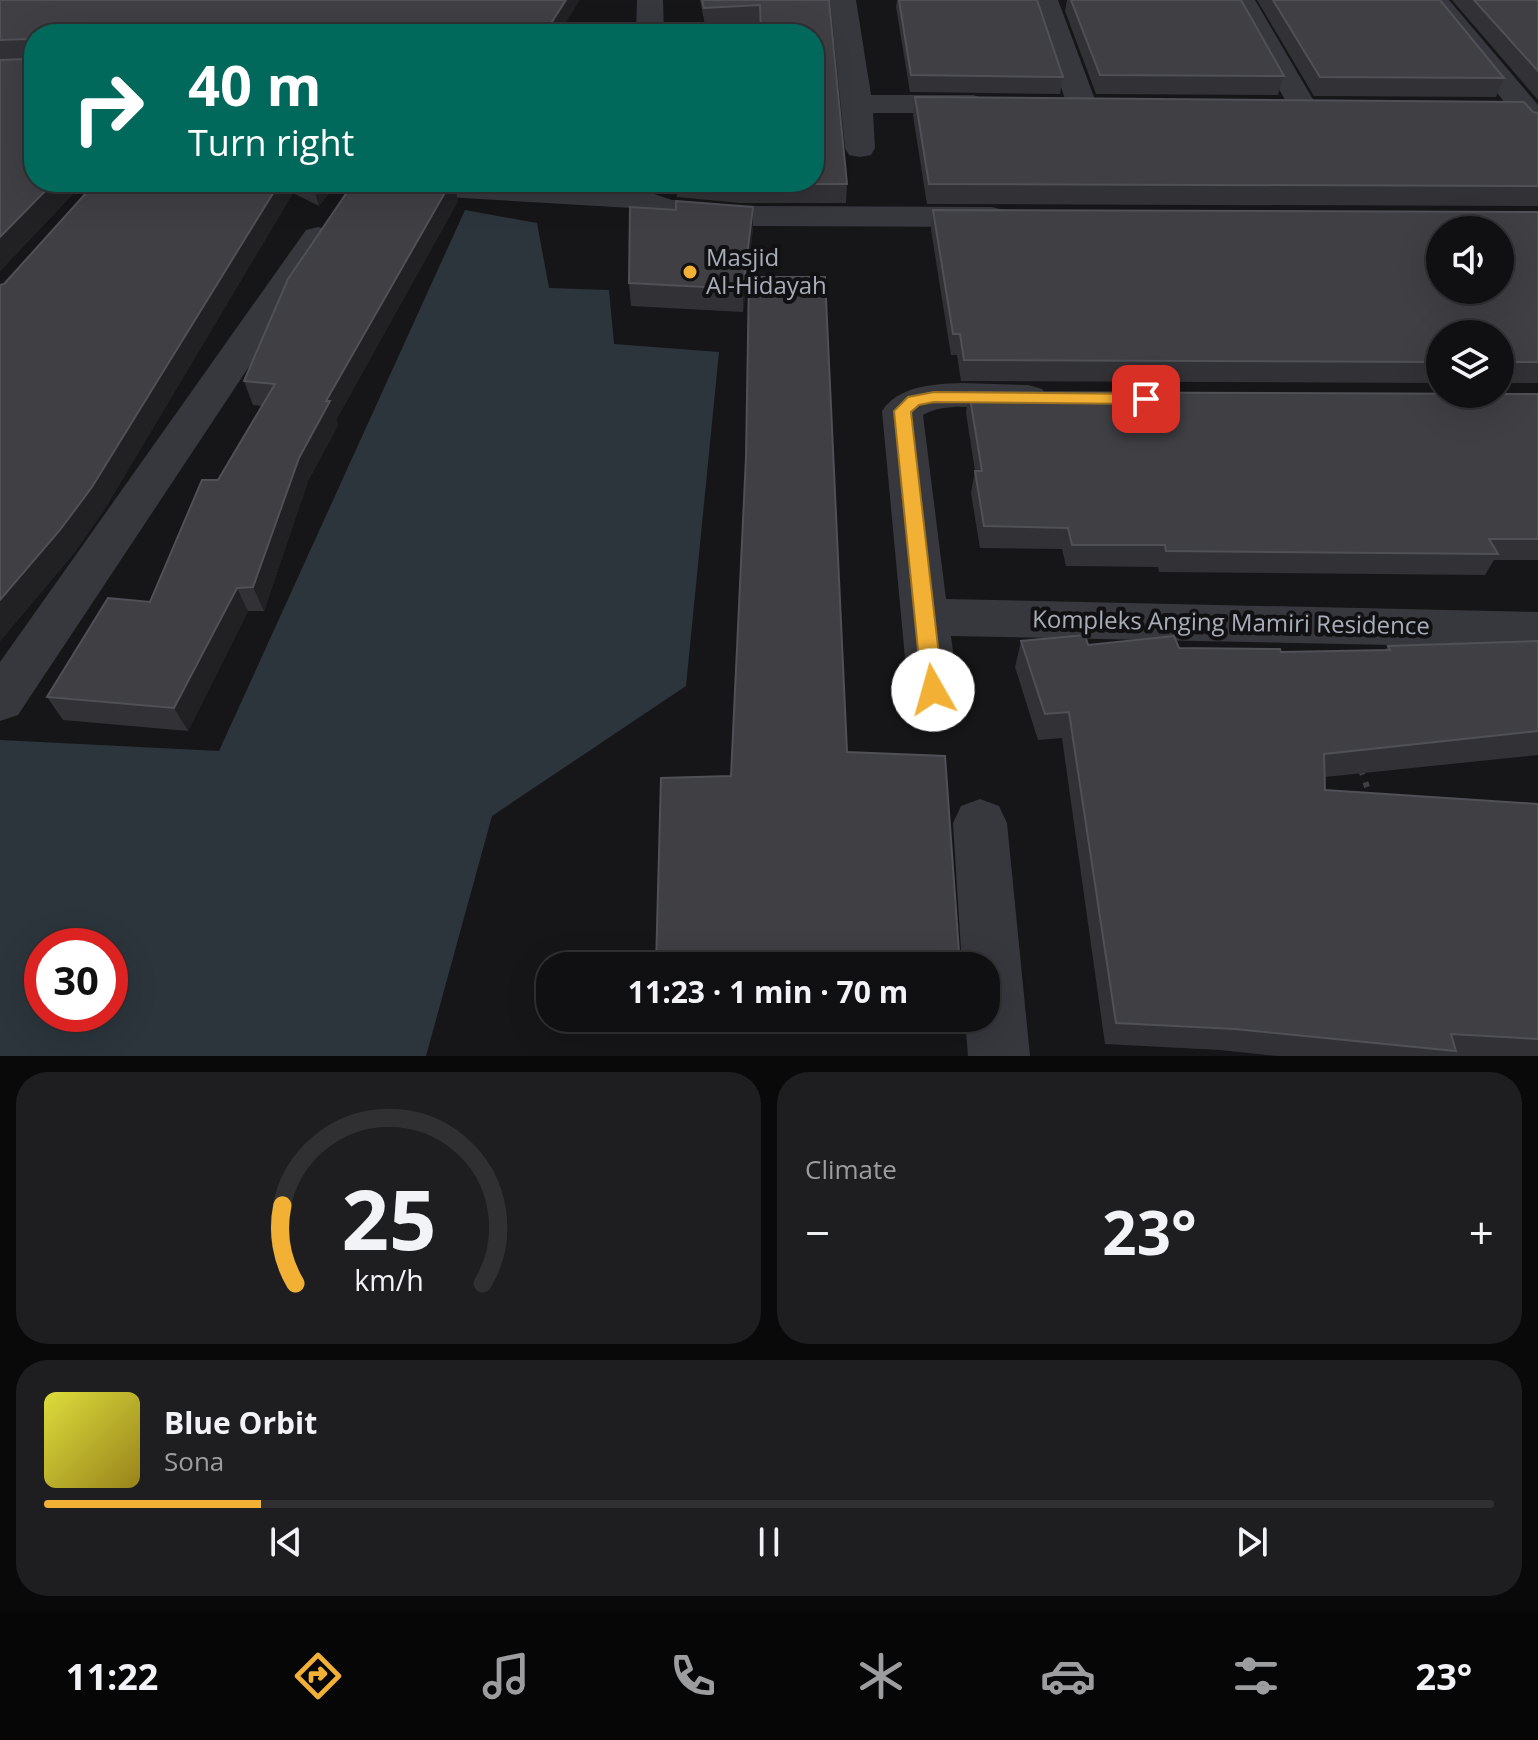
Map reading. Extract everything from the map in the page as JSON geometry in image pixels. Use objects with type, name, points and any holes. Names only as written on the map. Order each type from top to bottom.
[{"type":"street","points":[[650,0],[650,24]]},
{"type":"street","points":[[843,0],[838,61],[859,104],[860,148]]},
{"type":"street","points":[[1045,0],[1082,105]]},
{"type":"street","points":[[1242,0],[1303,108]]},
{"type":"street","points":[[1435,0],[1531,116]]},
{"type":"street","points":[[859,104],[1003,104]]},
{"type":"street","points":[[1050,105],[1114,105]]},
{"type":"street","points":[[1271,107],[1334,108]]},
{"type":"street","points":[[1492,109],[1531,116]]},
{"type":"street","points":[[0,701],[351,192]]},
{"type":"street","points":[[532,192],[636,198],[667,210],[740,216],[1027,217]]},
{"type":"street","points":[[933,690],[902,411],[914,400],[934,397],[1072,399]]},
{"type":"street","name":"Kompleks Anging Mamiri Residence","points":[[924,617],[1538,630]]},
{"type":"street","points":[[980,823],[999,1056]]},
{"type":"path","points":[[1358,759],[1372,803]]},
{"type":"shaded area","points":[[465,210],[537,223],[549,288],[609,290],[614,344],[719,352],[686,686],[492,816],[426,1056],[0,1056],[0,740],[219,751]]},
{"type":"building","points":[[0,0],[566,0],[550,24],[24,24],[24,39],[0,40]]},
{"type":"building","points":[[702,0],[829,0],[847,184],[824,184],[824,24],[761,24],[760,5],[704,8]]},
{"type":"building","points":[[899,0],[1037,0],[1063,77],[911,75]]},
{"type":"building","points":[[1071,0],[1241,0],[1284,76],[1100,75]]},
{"type":"building","points":[[1273,0],[1440,0],[1504,78],[1320,77]]},
{"type":"building","points":[[1474,0],[1538,0],[1538,71]]},
{"type":"building","points":[[24,59],[24,192],[44,192],[0,237],[0,60]]},
{"type":"building","points":[[915,97],[1524,102],[1538,113],[1538,186],[929,184]]},
{"type":"building","points":[[87,192],[274,192],[92,487],[0,600],[0,285]]},
{"type":"building","points":[[347,192],[445,192],[326,401],[330,401],[299,458],[253,587],[237,588],[174,708],[47,697],[108,598],[150,602],[202,480],[218,480],[275,384],[244,381],[288,279]]},
{"type":"building","name":"Masjid Al-Hidayah","points":[[676,201],[753,207],[743,289],[629,283],[630,207],[676,210]]},
{"type":"building","points":[[933,210],[1538,212],[1538,362],[1514,362],[1514,320],[1426,320],[1426,362],[964,360],[960,334],[953,334]]},
{"type":"building","points":[[749,277],[825,277],[847,752],[945,756],[959,952],[656,952],[661,778],[731,776],[746,457]]},
{"type":"building","points":[[969,392],[1426,394],[1426,408],[1514,408],[1514,394],[1538,394],[1538,539],[1489,539],[1498,554],[1166,551],[1165,545],[1072,545],[1068,528],[984,526],[975,471],[982,471]]},
{"type":"building","points":[[1085,635],[1088,645],[1174,636],[1179,648],[1280,649],[1281,652],[1390,650],[1388,646],[1538,641],[1538,731],[1324,754],[1325,790],[1538,804],[1538,1039],[1451,1034],[1456,1051],[1235,1029],[1116,1023],[1069,712],[1045,714],[1021,641]]},
{"type":"place","name":"Masjid Al-Hidayah","points":[[690,272]]},
{"type":"route","points":[[933,690],[902,411],[914,400],[934,397],[1146,399]]}]
